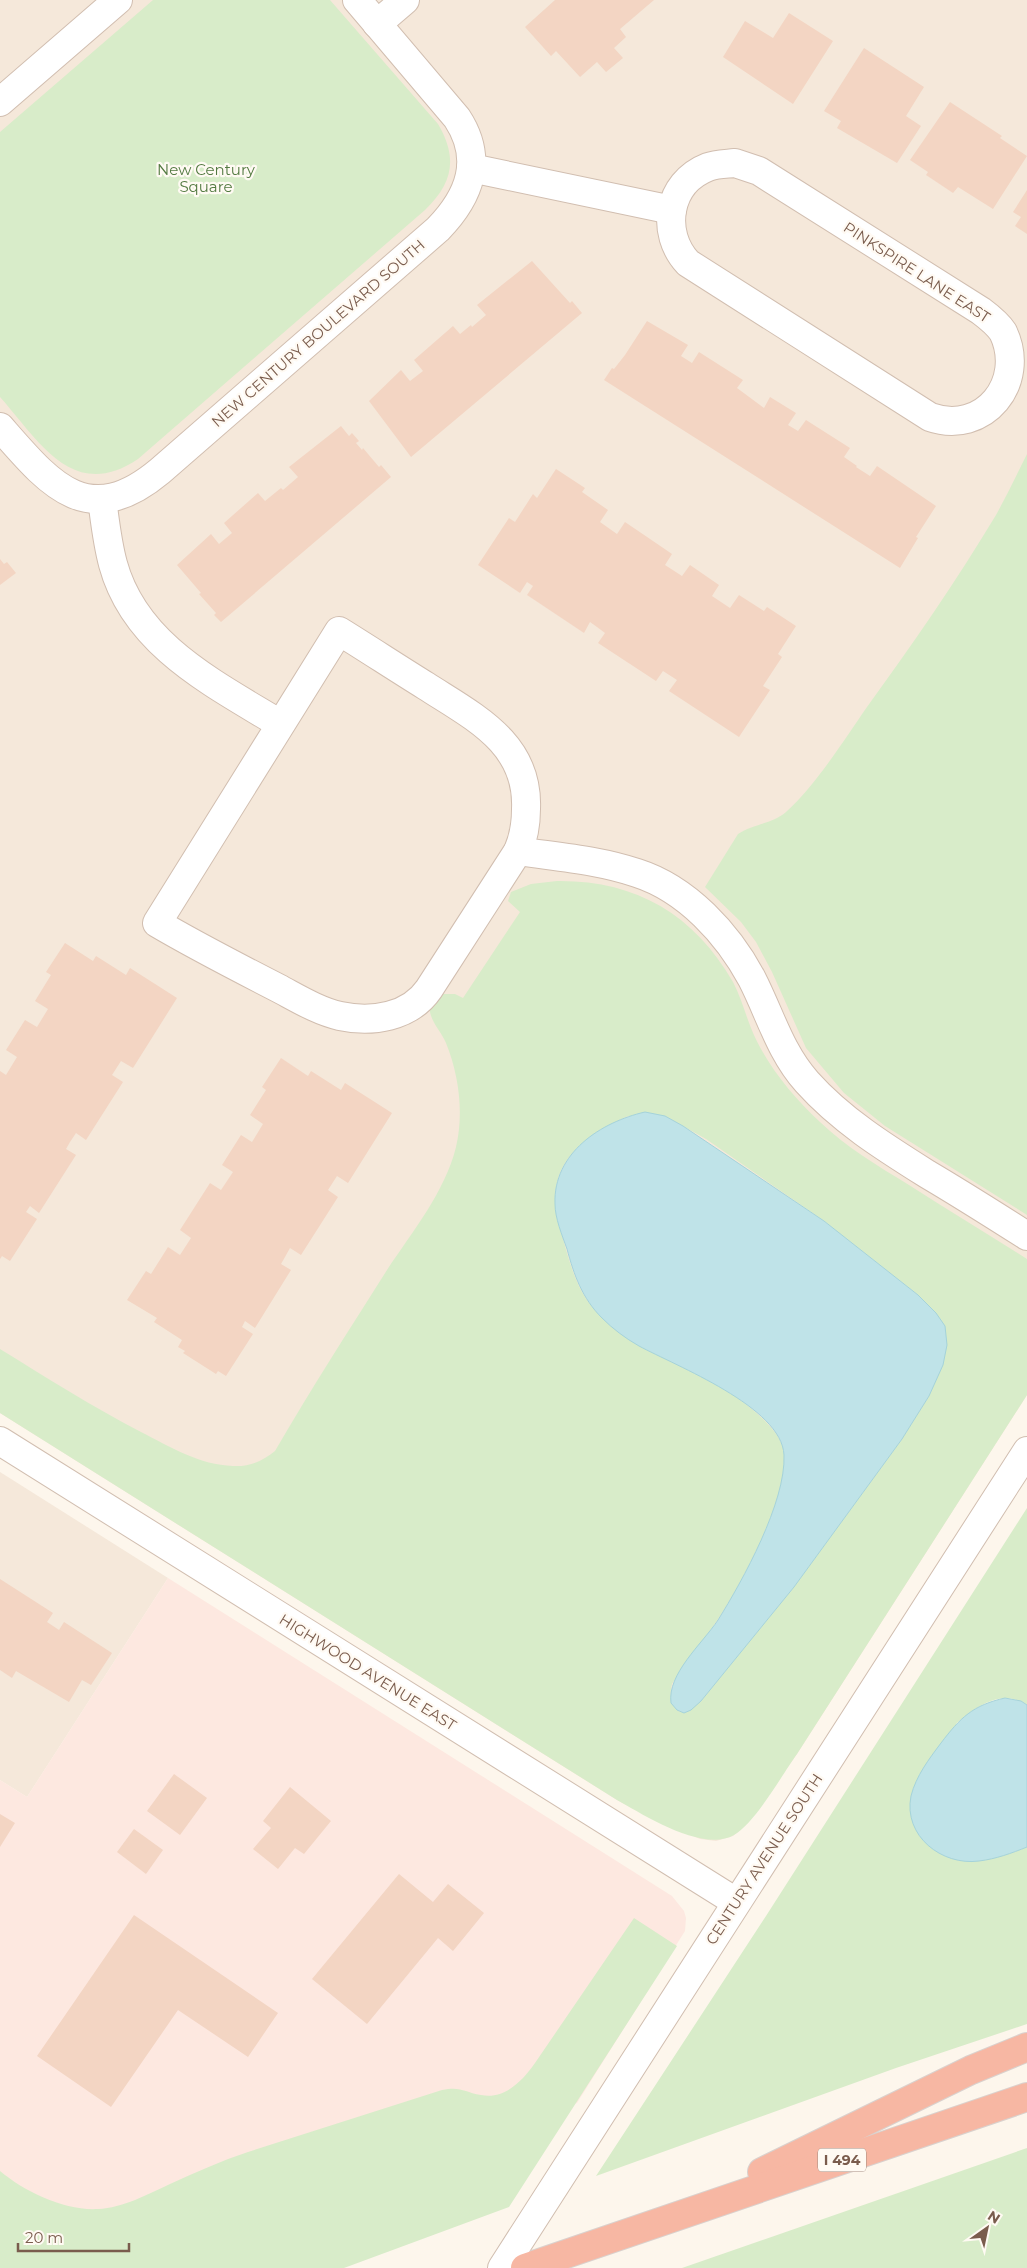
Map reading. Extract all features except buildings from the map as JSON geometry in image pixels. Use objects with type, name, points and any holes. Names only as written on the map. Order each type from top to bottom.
[{"type":"highway","points":[[657,2224],[971,2070],[1027,2047]]},
{"type":"highway","name":"I 494","points":[[525,2268],[1027,2097]]},
{"type":"street","points":[[0,102],[118,0]]},
{"type":"street","name":"NEW CENTURY BOULEVARD SOUTH","points":[[0,427],[42,474],[57,486],[85,498],[102,499],[131,491],[150,479],[438,229],[450,216],[462,197],[472,168],[470,146],[463,127],[357,0]]},
{"type":"street","points":[[377,24],[405,0]]},
{"type":"street","name":"PINKSPIRE LANE EAST","points":[[735,163],[759,171],[981,311],[994,322],[1003,332],[1012,356],[1012,369],[1004,394],[998,402],[982,415],[962,421],[940,421],[916,410],[696,270],[681,256],[676,246],[671,226],[672,210],[679,191],[687,180],[709,166],[735,163]]},
{"type":"street","points":[[472,168],[672,210]]},
{"type":"street","points":[[102,499],[107,540],[113,566],[125,594],[137,615],[172,654],[201,675],[280,724]]},
{"type":"street","points":[[339,630],[472,716],[503,743],[520,769],[526,789],[526,822],[518,850],[423,998],[402,1011],[372,1018],[339,1016],[306,1003],[157,923],[280,724],[339,630]]},
{"type":"street","points":[[518,850],[629,870],[650,878],[672,890],[716,928],[739,957],[753,982],[774,1030],[792,1062],[832,1107],[882,1146],[1027,1236]]},
{"type":"street","name":"HIGHWOOD AVENUE EAST","points":[[0,1442],[736,1902]]},
{"type":"street","name":"CENTURY AVENUE SOUTH","points":[[502,2268],[1027,1451]]},
{"type":"shaded area","points":[[0,0],[1027,0],[1027,1395],[797,1754],[749,1821],[733,1836],[716,1841],[700,1839],[653,1819],[617,1800],[0,1413]]},
{"type":"shaded area","points":[[0,1472],[168,1578],[27,1797],[0,1780]]},
{"type":"shaded area","points":[[168,1578],[672,1896],[684,1911],[686,1918],[685,1931],[577,2103],[0,2268],[0,1780],[27,1797]]},
{"type":"green space","name":"New Century Square","points":[[153,0],[330,0],[438,124],[448,148],[449,170],[442,190],[425,210],[138,459],[115,471],[95,474],[76,470],[59,461],[44,448],[0,397],[0,132]]},
{"type":"green space","points":[[1027,454],[1027,1215],[885,1126],[844,1093],[806,1048],[772,972],[756,942],[741,922],[705,887],[738,834],[781,816],[808,789],[829,762],[966,564],[996,515]]},
{"type":"green space","points":[[557,881],[585,882],[612,887],[637,895],[660,906],[681,920],[700,937],[717,958],[736,988],[751,1028],[764,1054],[780,1078],[810,1112],[830,1131],[863,1156],[1027,1259],[1027,1395],[768,1798],[742,1829],[734,1835],[721,1839],[690,1836],[674,1830],[617,1800],[0,1413],[0,1349],[105,1413],[163,1444],[197,1459],[221,1465],[245,1465],[266,1458],[275,1451],[316,1382],[427,1211],[444,1180],[456,1147],[460,1121],[459,1094],[450,1055],[444,1039],[431,1016],[431,1007],[441,994],[455,994],[463,998],[520,912],[508,901],[511,892],[531,884]],"holes":[[[628,1116],[665,1116],[706,1139],[824,1221],[918,1295],[929,1396],[902,1439],[794,1587],[701,1701],[687,1712],[680,1712],[673,1703],[671,1696],[672,1684],[716,1622],[750,1564],[779,1491],[784,1470],[784,1452],[779,1439],[770,1426],[757,1413],[725,1389],[633,1341],[600,1315],[588,1301],[576,1281],[568,1258],[555,1203],[556,1185],[561,1170],[581,1144]]]},
{"type":"green space","points":[[1027,1508],[1027,1705],[1008,1698],[998,1699],[980,1706],[956,1724],[1011,1853],[1027,1847],[1027,2024],[896,2068],[596,2176],[766,1916]]},
{"type":"green space","points":[[634,1918],[677,1946],[509,2207],[344,2268],[0,2268],[0,2171],[21,2186],[46,2199],[85,2209],[107,2208],[135,2200],[238,2155],[442,2090],[458,2089],[490,2096],[505,2092],[519,2082],[530,2069]]},
{"type":"green space","points":[[1027,2148],[1027,2268],[682,2268]]},
{"type":"water","points":[[645,1112],[665,1116],[683,1126],[824,1221],[918,1295],[936,1313],[945,1326],[947,1345],[943,1365],[929,1396],[902,1439],[794,1587],[701,1701],[691,1710],[684,1713],[677,1710],[671,1703],[674,1681],[687,1660],[718,1620],[750,1563],[771,1517],[778,1495],[783,1474],[784,1455],[779,1437],[766,1421],[747,1405],[725,1390],[639,1346],[610,1326],[589,1302],[576,1277],[555,1209],[556,1186],[562,1170],[571,1155],[597,1132],[612,1123]]},
{"type":"water","points":[[1005,1698],[1021,1701],[1027,1705],[1027,1847],[1004,1856],[979,1861],[952,1859],[928,1845],[919,1835],[913,1824],[910,1810],[913,1789],[928,1762],[948,1734],[961,1720],[984,1704]]}]
